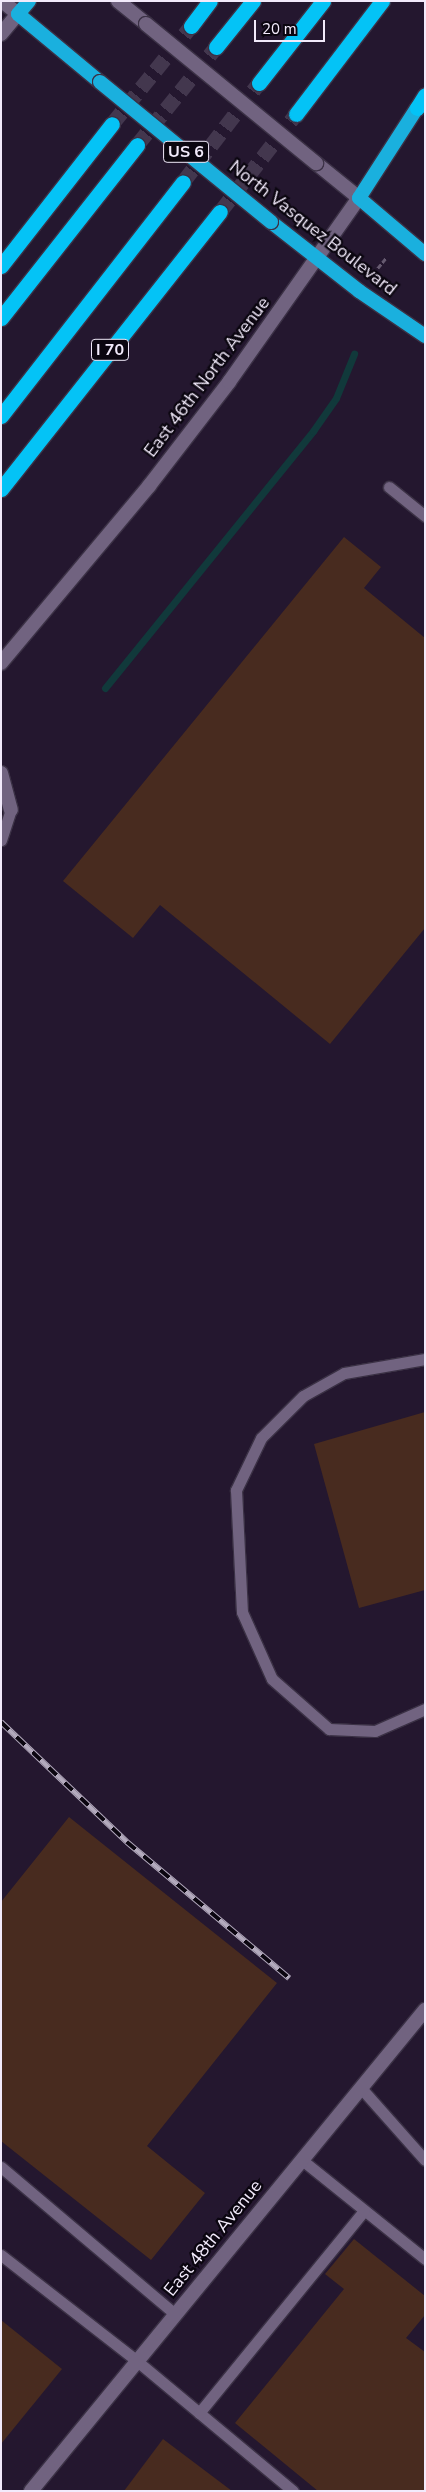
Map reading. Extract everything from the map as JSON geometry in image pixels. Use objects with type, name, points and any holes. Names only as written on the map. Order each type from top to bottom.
[{"type":"highway","points":[[18,14],[29,1]]},
{"type":"highway","points":[[191,26],[210,1]]},
{"type":"highway","points":[[216,47],[253,1]]},
{"type":"highway","points":[[259,83],[323,1]]},
{"type":"highway","points":[[296,114],[382,1]]},
{"type":"highway","name":"North Vasquez Boulevard","points":[[18,14],[271,222],[359,291],[425,336]]},
{"type":"highway","name":"East 46th North Avenue","points":[[358,198],[422,101]]},
{"type":"highway","points":[[1,266],[112,124]]},
{"type":"highway","points":[[1,318],[138,144]]},
{"type":"highway","points":[[1,416],[183,182]]},
{"type":"highway","points":[[358,198],[425,254]]},
{"type":"highway","name":"I 70","points":[[1,489],[220,212]]},
{"type":"main road","points":[[1,34],[18,14],[2,1]]},
{"type":"main road","points":[[118,1],[358,198]]},
{"type":"main road","name":"East 46th North Avenue","points":[[1,663],[149,486],[229,382],[318,258],[358,198]]},
{"type":"main road","points":[[1,773],[11,810]]},
{"type":"main road","name":"East 48th Avenue","points":[[31,2491],[425,2010]]},
{"type":"lane","points":[[389,487],[425,516]]},
{"type":"lane","points":[[1,840],[11,810]]},
{"type":"lane","points":[[425,1359],[344,1373],[302,1396],[261,1438],[236,1490],[242,1612],[272,1679],[330,1730],[375,1731],[425,1709]]},
{"type":"lane","points":[[361,2088],[425,2160]]},
{"type":"lane","points":[[302,2160],[425,2259]]},
{"type":"lane","points":[[1,2167],[176,2314]]},
{"type":"lane","points":[[199,2413],[364,2211]]},
{"type":"lane","points":[[1,2256],[137,2361],[293,2491]]},
{"type":"path","points":[[373,274],[387,257]]},
{"type":"building","points":[[344,537],[381,567],[364,588],[425,638],[425,928],[330,1044],[160,905],[133,938],[63,881]]},
{"type":"building","points":[[425,1412],[425,1590],[359,1608],[314,1444]]},
{"type":"building","points":[[69,1817],[277,1983],[147,2146],[205,2193],[151,2260],[1,2141],[1,1902]]},
{"type":"building","points":[[354,2239],[425,2296],[425,2315],[406,2338],[425,2352],[425,2491],[318,2491],[235,2423],[344,2289],[325,2274]]},
{"type":"building","points":[[1,2320],[62,2369],[1,2444]]},
{"type":"building","points":[[163,2439],[232,2491],[124,2491]]},
{"type":"waterway","points":[[105,688],[313,431],[336,398],[354,354]]},
{"type":"tunnel","points":[[112,124],[191,26]]},
{"type":"tunnel","points":[[137,145],[216,47]]},
{"type":"tunnel","points":[[183,182],[259,83]]},
{"type":"tunnel","points":[[220,212],[296,114]]},
{"type":"railway","points":[[1,1722],[127,1842],[289,1978]]}]
